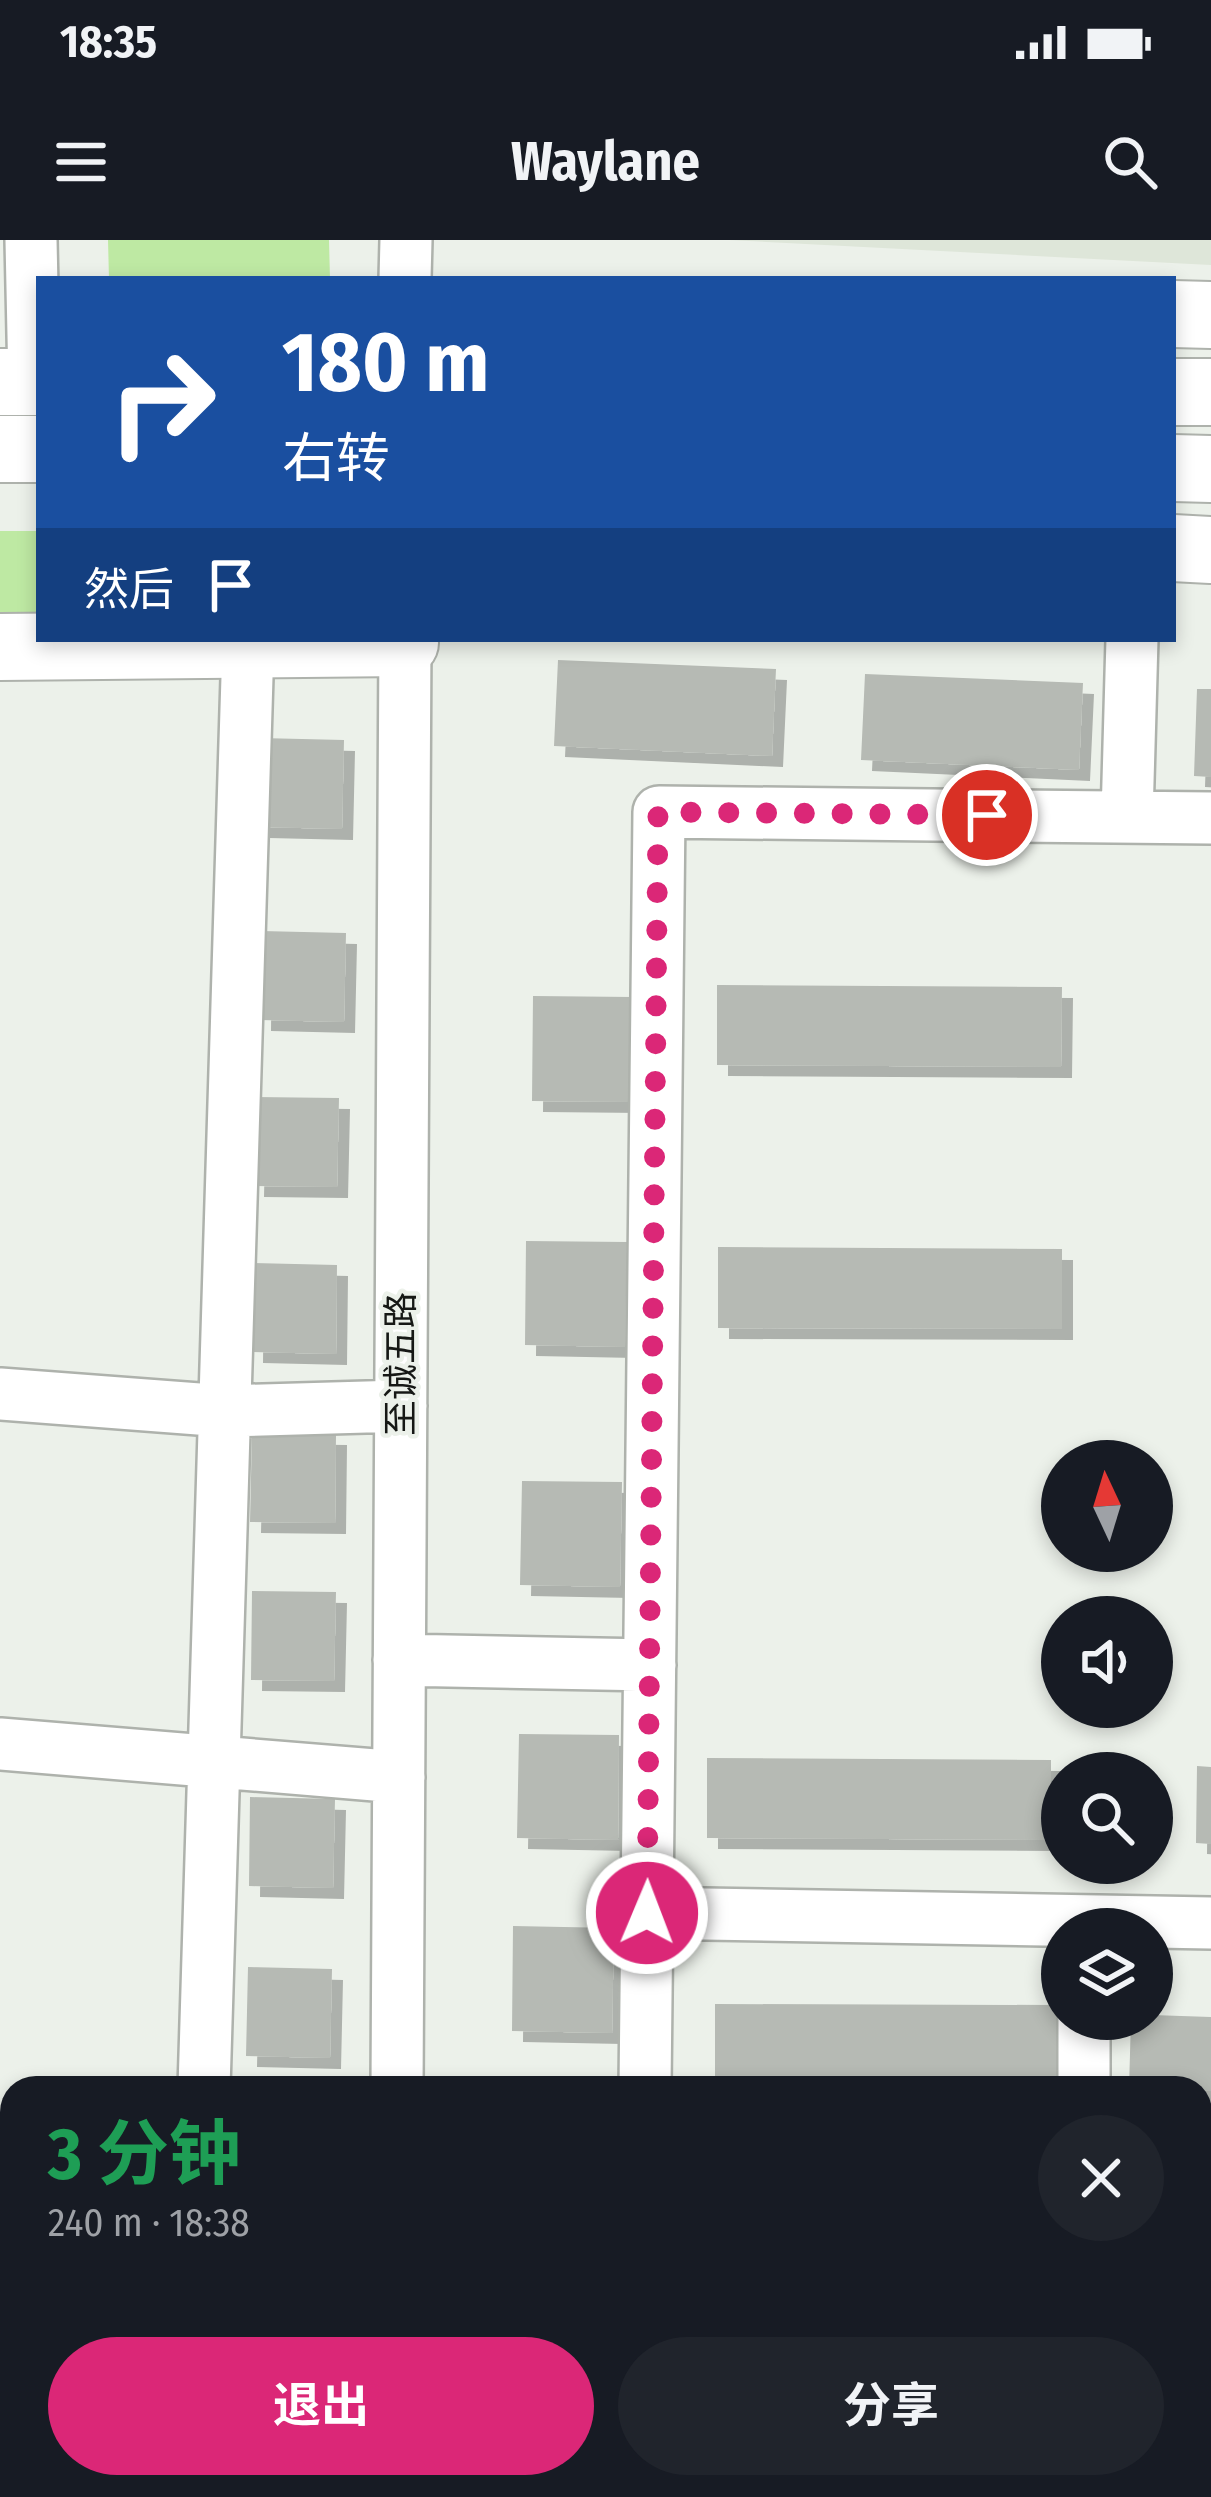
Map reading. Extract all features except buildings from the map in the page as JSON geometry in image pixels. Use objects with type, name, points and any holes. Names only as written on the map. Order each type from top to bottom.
[{"type":"main road","points":[[1176,314],[1211,315]]},
{"type":"main road","points":[[1176,392],[1211,392]]},
{"type":"main road","points":[[0,449],[36,449]]},
{"type":"main road","points":[[1176,467],[1211,469]]},
{"type":"main road","points":[[1176,548],[1211,550]]},
{"type":"main road","points":[[0,647],[353,642]]},
{"type":"street","points":[[24,382],[31,240]]},
{"type":"street","points":[[405,276],[406,240]]},
{"type":"street","name":"至诚五路","points":[[397,2076],[405,642]]},
{"type":"street","points":[[1127,817],[1132,642]]},
{"type":"street","points":[[204,2076],[248,644]]},
{"type":"street","points":[[645,2076],[658,812],[1211,818]]},
{"type":"street","points":[[0,1394],[225,1411],[400,1406]]},
{"type":"street","points":[[399,1660],[650,1665]]},
{"type":"street","points":[[0,1744],[398,1777]]},
{"type":"street","points":[[647,1913],[1041,1924]]},
{"type":"street","points":[[1173,1924],[1211,1923]]},
{"type":"street","points":[[1084,2040],[1084,2076]]},
{"type":"shaded area","points":[[729,240],[1211,240],[1211,265]]},
{"type":"green space","points":[[108,240],[329,240],[330,276],[109,276]]},
{"type":"green space","points":[[0,531],[36,531],[36,636],[0,636]]},
{"type":"route","points":[[647,1913],[658,812],[987,815]]}]
